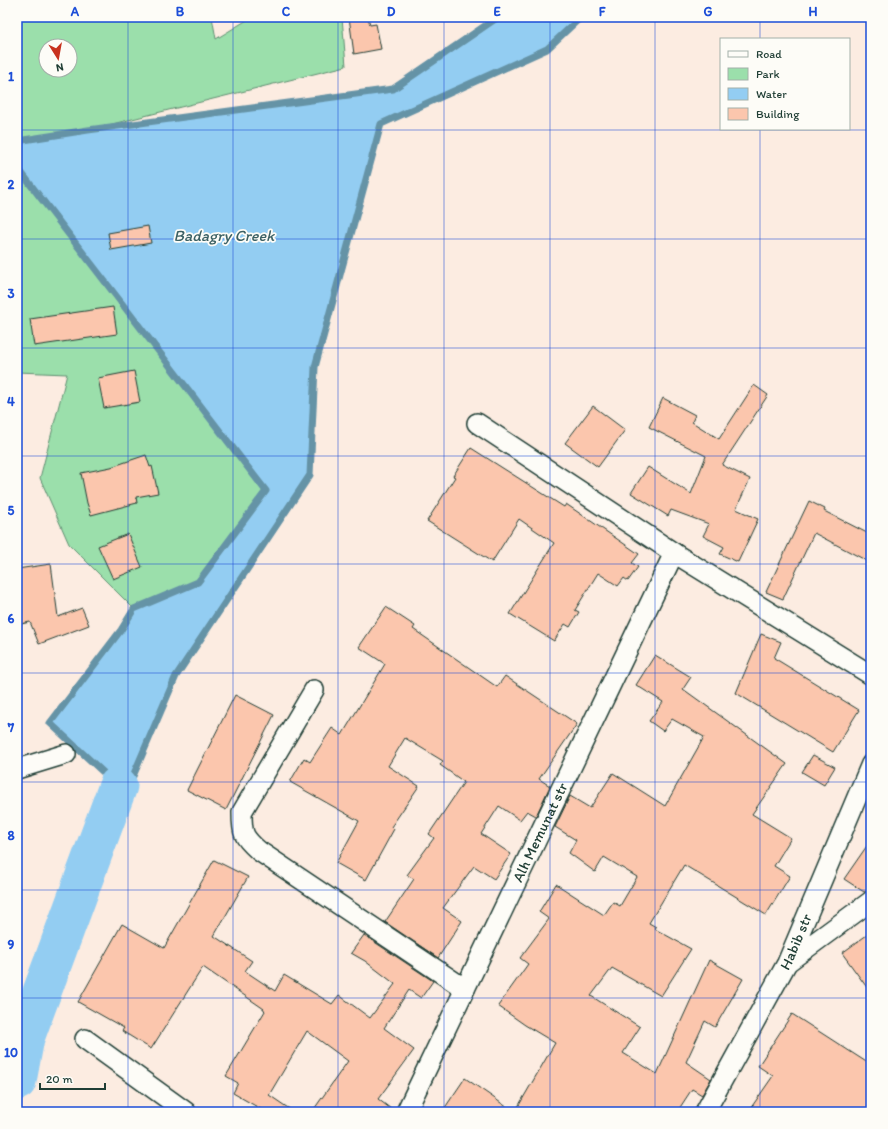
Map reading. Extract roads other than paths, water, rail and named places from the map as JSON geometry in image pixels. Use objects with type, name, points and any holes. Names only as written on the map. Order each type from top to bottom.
[{"type":"street","points":[[477,423],[674,553],[871,675]]},
{"type":"street","name":"Alh Memunat str","points":[[406,1112],[674,553]]},
{"type":"street","points":[[314,690],[242,812],[242,828],[248,841],[259,851],[465,989]]},
{"type":"street","points":[[17,769],[66,754]]},
{"type":"street","name":"Habib str","points":[[705,1112],[787,963],[871,764]]},
{"type":"street","points":[[787,963],[871,901]]},
{"type":"street","points":[[85,1039],[186,1112]]},
{"type":"water","name":"Badagry Creek","points":[[498,17],[581,17],[547,49],[381,124],[315,367],[310,475],[176,676],[124,797],[118,786],[50,723],[121,630],[134,609],[198,582],[266,491],[17,167],[17,141],[393,89]]},
{"type":"waterway","points":[[17,141],[393,89],[498,17]]},
{"type":"waterway","points":[[17,167],[266,491],[198,582],[134,609],[121,630],[50,723],[118,786],[124,797],[176,676],[310,475],[315,367],[381,124],[547,49],[581,17]]},
{"type":"waterway","points":[[17,1081],[25,1038],[118,786]]}]
